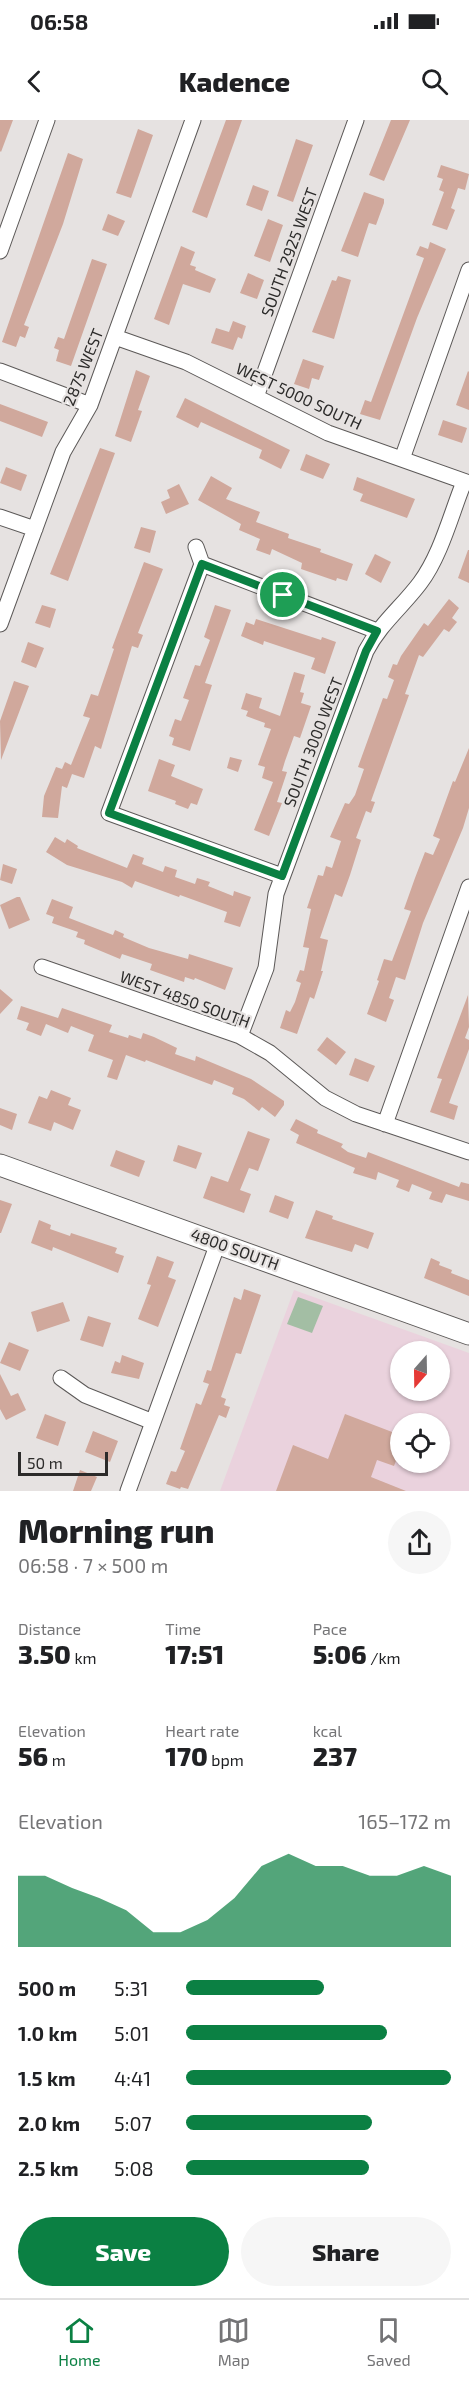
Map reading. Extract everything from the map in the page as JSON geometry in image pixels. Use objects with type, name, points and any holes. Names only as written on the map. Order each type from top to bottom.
[{"type":"main road","name":"4800 SOUTH","points":[[0,1165],[469,1334]]},
{"type":"street","points":[[0,251],[46,120]]},
{"type":"street","name":"2875 WEST","points":[[0,624],[63,452],[90,405],[193,120]]},
{"type":"street","name":"SOUTH 2925 WEST","points":[[256,397],[356,120]]},
{"type":"street","points":[[402,459],[469,270]]},
{"type":"street","name":"WEST 5000 SOUTH","points":[[115,337],[186,362],[328,433],[467,483]]},
{"type":"street","points":[[0,371],[90,405]]},
{"type":"street","name":"SOUTH 3000 WEST","points":[[240,1036],[266,968],[276,894],[366,651],[377,631],[421,582],[467,483]]},
{"type":"street","points":[[0,517],[35,529]]},
{"type":"street","points":[[196,547],[202,564],[103,815],[282,876]]},
{"type":"street","points":[[202,564],[377,631]]},
{"type":"street","points":[[385,1124],[469,886]]},
{"type":"street","name":"WEST 4850 SOUTH","points":[[42,967],[240,1036],[270,1053],[326,1098],[356,1114],[469,1152]]},
{"type":"street","points":[[128,1491],[218,1244]]},
{"type":"street","points":[[61,1378],[85,1395],[153,1422]]},
{"type":"shaded area","points":[[294,1290],[436,1341],[390,1341],[390,1401],[450,1401],[450,1346],[469,1353],[469,1491],[220,1491]]},
{"type":"green space","points":[[298,1297],[323,1306],[312,1333],[287,1324]]},
{"type":"building","points":[[0,120],[13,120],[1,152],[0,151]]},
{"type":"building","points":[[226,120],[242,120],[207,218],[192,212]]},
{"type":"building","points":[[391,120],[410,120],[384,181],[369,175]]},
{"type":"building","points":[[138,129],[153,135],[131,198],[116,193]]},
{"type":"building","points":[[296,139],[313,145],[293,202],[277,196]]},
{"type":"building","points":[[68,153],[83,159],[63,224],[24,325],[29,327],[25,338],[20,336],[16,347],[2,342]]},
{"type":"building","points":[[441,165],[469,174],[465,190],[458,188],[451,208],[455,210],[447,230],[432,225],[444,192],[439,190],[443,179],[437,177]]},
{"type":"building","points":[[253,185],[269,191],[262,211],[246,205]]},
{"type":"building","points":[[364,192],[384,199],[384,203],[376,225],[369,223],[358,257],[341,251]]},
{"type":"building","points":[[108,214],[125,221],[118,236],[102,230]]},
{"type":"building","points":[[268,219],[283,225],[270,262],[254,256]]},
{"type":"building","points":[[430,242],[446,249],[417,318],[380,420],[360,414],[365,400],[371,402],[424,258],[416,255],[420,246],[428,249]]},
{"type":"building","points":[[181,246],[195,252],[190,265],[196,267],[195,270],[216,279],[210,293],[183,284],[169,325],[154,319]]},
{"type":"building","points":[[92,259],[107,264],[71,366],[56,361],[59,350],[54,348],[58,337],[64,339]]},
{"type":"building","points":[[248,273],[264,280],[257,299],[240,293]]},
{"type":"building","points":[[338,276],[351,280],[334,339],[312,332],[332,280],[336,281]]},
{"type":"building","points":[[233,321],[246,326],[242,339],[238,337],[233,350],[211,343],[216,328],[229,332]]},
{"type":"building","points":[[303,359],[324,366],[319,380],[312,378],[309,389],[294,384]]},
{"type":"building","points":[[136,370],[150,376],[138,410],[142,411],[131,442],[115,436]]},
{"type":"building","points":[[469,372],[469,410],[456,405]]},
{"type":"building","points":[[185,398],[290,450],[281,469],[259,458],[262,450],[201,422],[198,428],[176,417]]},
{"type":"building","points":[[0,404],[48,422],[42,437],[0,421]]},
{"type":"building","points":[[443,420],[467,428],[462,443],[438,435]]},
{"type":"building","points":[[100,448],[115,453],[68,581],[50,574]]},
{"type":"building","points":[[306,454],[330,464],[323,479],[300,470]]},
{"type":"building","points":[[6,467],[27,475],[21,491],[0,483]]},
{"type":"building","points":[[211,476],[232,488],[226,499],[260,512],[256,522],[289,534],[288,538],[321,549],[320,552],[353,564],[347,581],[337,578],[336,581],[301,569],[302,563],[272,549],[270,555],[256,550],[260,539],[239,530],[241,524],[198,500]]},
{"type":"building","points":[[357,477],[415,499],[407,518],[360,501],[363,494],[353,490]]},
{"type":"building","points":[[179,484],[189,504],[166,514],[161,502],[170,498],[167,490]]},
{"type":"building","points":[[141,527],[156,531],[150,553],[134,548]]},
{"type":"building","points":[[469,550],[469,583],[458,578]]},
{"type":"building","points":[[375,554],[391,562],[381,583],[365,574]]},
{"type":"building","points":[[144,562],[163,569],[138,633],[143,635],[138,648],[132,646],[101,749],[95,746],[84,778],[72,774],[67,788],[62,786],[58,818],[42,817],[44,796],[56,767],[62,769],[65,762],[71,765],[90,718],[83,716],[91,694],[98,696],[114,649],[112,648]]},
{"type":"building","points":[[449,599],[459,608],[452,618],[457,622],[449,632],[444,629],[423,657],[419,655],[405,694],[409,695],[371,801],[375,802],[371,813],[366,811],[356,838],[361,840],[350,875],[342,897],[335,894],[320,938],[328,940],[321,971],[323,971],[314,999],[310,997],[297,1034],[280,1028],[286,1010],[290,1012],[295,1002],[301,983],[296,981],[300,970],[304,971],[309,948],[303,947],[311,909],[307,908],[318,875],[323,876],[326,866],[332,868],[341,841],[330,837],[345,803],[349,804],[355,795],[364,769],[358,767],[383,698],[387,699],[394,680],[388,677],[393,664],[397,665],[424,623],[428,626]]},
{"type":"building","points":[[42,605],[56,609],[50,628],[35,623]]},
{"type":"building","points":[[215,605],[231,610],[205,683],[212,685],[190,751],[172,745],[174,738],[169,736],[175,719],[181,721],[189,700],[183,698],[195,665],[200,666],[210,640],[204,637]]},
{"type":"building","points":[[256,619],[321,640],[322,637],[336,642],[325,674],[311,669],[315,658],[264,641],[263,645],[241,636],[246,622],[254,625]]},
{"type":"building","points":[[28,642],[44,648],[36,668],[21,662]]},
{"type":"building","points":[[294,672],[305,675],[300,692],[304,693],[301,703],[311,706],[300,738],[294,736],[285,761],[282,771],[287,772],[277,802],[282,803],[269,836],[254,830],[273,782],[262,778],[265,767],[258,765],[271,729],[264,727],[265,723],[246,716],[248,711],[241,709],[246,693],[262,698],[259,708],[280,716]]},
{"type":"building","points":[[14,681],[29,686],[1,760],[0,721]]},
{"type":"building","points":[[469,748],[469,808],[463,828],[423,923],[405,980],[396,977],[389,998],[394,1000],[386,1022],[367,1014],[379,981],[377,980],[384,959],[392,961],[411,911],[404,909],[415,878],[425,852],[433,855],[440,839],[433,836],[453,781],[455,782]]},
{"type":"building","points":[[230,757],[242,760],[238,772],[227,768]]},
{"type":"building","points":[[159,759],[175,765],[171,776],[203,789],[197,805],[191,803],[188,809],[175,804],[176,801],[148,791]]},
{"type":"building","points":[[55,837],[65,843],[67,839],[78,846],[77,848],[127,868],[133,854],[144,858],[142,864],[163,872],[165,866],[177,870],[175,877],[195,884],[197,878],[210,882],[208,886],[233,896],[234,891],[251,897],[240,927],[224,922],[227,912],[180,895],[179,897],[135,881],[132,888],[122,882],[67,865],[46,852]]},
{"type":"building","points":[[3,864],[17,869],[12,884],[0,880]]},
{"type":"building","points":[[20,897],[30,920],[9,929],[0,905]]},
{"type":"building","points":[[52,899],[73,907],[69,918],[113,935],[115,930],[124,934],[123,937],[149,948],[188,959],[189,954],[233,968],[225,990],[195,978],[194,980],[185,977],[184,982],[150,970],[152,964],[122,954],[120,959],[84,944],[85,940],[76,937],[78,932],[52,923],[54,917],[46,914]]},
{"type":"building","points":[[0,989],[13,1000],[0,1014]]},
{"type":"building","points":[[468,995],[469,1027],[465,1038],[469,1040],[469,1049],[449,1103],[458,1106],[454,1120],[430,1112],[442,1079],[437,1078]]},
{"type":"building","points":[[21,1006],[58,1018],[62,1008],[112,1025],[109,1032],[128,1038],[129,1035],[141,1039],[143,1033],[154,1037],[177,1048],[175,1054],[195,1061],[196,1056],[251,1079],[284,1101],[284,1105],[275,1117],[262,1107],[259,1111],[244,1099],[232,1094],[234,1088],[214,1080],[212,1085],[146,1060],[145,1062],[126,1055],[117,1080],[107,1077],[113,1060],[88,1051],[94,1035],[71,1026],[68,1033],[46,1024],[41,1036],[26,1030],[29,1023],[17,1019]]},
{"type":"building","points":[[327,1037],[346,1052],[336,1065],[317,1050]]},
{"type":"building","points":[[355,1058],[375,1066],[368,1082],[349,1075]]},
{"type":"building","points":[[51,1090],[71,1098],[68,1105],[81,1110],[73,1130],[54,1122],[51,1131],[28,1123],[39,1096],[47,1099]]},
{"type":"building","points":[[0,1108],[17,1114],[12,1130],[0,1125]]},
{"type":"building","points":[[296,1119],[318,1130],[317,1133],[343,1144],[341,1147],[348,1152],[366,1158],[368,1152],[459,1187],[461,1182],[469,1184],[469,1201],[446,1194],[442,1203],[429,1199],[432,1192],[412,1184],[409,1192],[396,1187],[399,1180],[378,1172],[376,1180],[353,1173],[355,1168],[296,1143],[299,1135],[290,1130]]},
{"type":"building","points":[[248,1131],[270,1139],[258,1171],[249,1168],[240,1190],[251,1194],[244,1213],[203,1198],[211,1176],[228,1182]]},
{"type":"building","points":[[178,1145],[202,1153],[196,1169],[173,1161]]},
{"type":"building","points":[[116,1150],[145,1161],[139,1177],[110,1166]]},
{"type":"building","points":[[275,1195],[294,1202],[288,1219],[269,1212]]},
{"type":"building","points":[[0,1200],[12,1204],[1,1233],[0,1233]]},
{"type":"building","points":[[316,1210],[333,1216],[332,1219],[374,1233],[368,1249],[355,1244],[352,1252],[305,1238]]},
{"type":"building","points":[[39,1220],[51,1225],[50,1229],[70,1236],[71,1233],[117,1248],[115,1253],[124,1256],[118,1273],[53,1247],[52,1251],[31,1243]]},
{"type":"building","points":[[157,1256],[174,1262],[168,1277],[176,1280],[158,1327],[138,1319],[151,1285],[147,1284]]},
{"type":"building","points":[[431,1258],[440,1262],[439,1265],[452,1270],[451,1273],[469,1280],[469,1296],[424,1278]]},
{"type":"building","points":[[244,1289],[261,1295],[241,1354],[236,1353],[221,1397],[226,1399],[224,1405],[230,1407],[226,1418],[219,1415],[188,1489],[166,1484],[171,1471],[176,1472],[185,1451],[180,1449],[196,1403],[201,1405],[209,1384],[203,1382],[207,1370],[211,1371],[234,1297],[241,1300]]},
{"type":"building","points":[[63,1302],[70,1321],[37,1332],[31,1312]]},
{"type":"building","points":[[88,1316],[111,1323],[103,1347],[80,1340]]},
{"type":"building","points":[[9,1342],[29,1350],[20,1371],[0,1363]]},
{"type":"building","points":[[122,1355],[144,1363],[139,1379],[111,1373],[115,1361],[120,1363]]},
{"type":"building","points":[[0,1374],[11,1396],[18,1393],[26,1410],[6,1420],[0,1409]]},
{"type":"building","points":[[45,1414],[66,1422],[58,1446],[36,1438]]},
{"type":"building","points":[[345,1414],[390,1431],[390,1465],[377,1460],[371,1477],[406,1491],[276,1491],[293,1445],[328,1459]]},
{"type":"building","points":[[93,1431],[118,1441],[110,1462],[85,1452]]},
{"type":"building","points":[[80,1470],[97,1477],[91,1491],[73,1491]]},
{"type":"route","points":[[202,564],[283,595],[377,631],[366,651],[282,876],[109,813],[202,564]]}]
